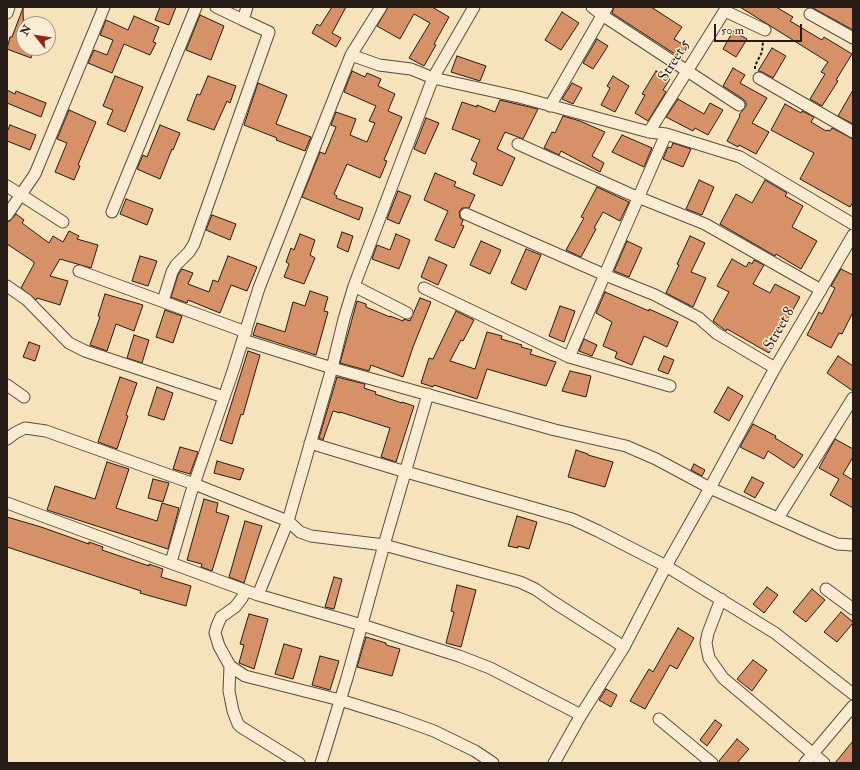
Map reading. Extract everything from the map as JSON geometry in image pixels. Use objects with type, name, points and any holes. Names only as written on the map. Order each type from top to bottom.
[{"type":"street","points":[[7,13],[9,7]]},
{"type":"street","points":[[7,215],[35,174],[104,7]]},
{"type":"street","points":[[112,212],[196,7]]},
{"type":"street","points":[[163,301],[168,280],[172,272],[194,244],[269,32],[216,7]]},
{"type":"street","points":[[243,20],[247,7]]},
{"type":"street","points":[[171,562],[194,484],[259,288],[351,55],[381,7]]},
{"type":"street","points":[[258,595],[288,521],[354,286],[433,78],[474,7]]},
{"type":"street","points":[[592,7],[605,11],[687,71],[738,105]]},
{"type":"street","points":[[726,9],[765,30]]},
{"type":"street","name":"Street 5","points":[[649,132],[726,9]]},
{"type":"street","points":[[550,106],[605,11]]},
{"type":"street","points":[[810,14],[853,38]]},
{"type":"street","points":[[351,55],[379,65],[412,69],[433,78],[519,97],[649,132],[666,134],[740,157],[853,224]]},
{"type":"street","points":[[759,78],[853,132]]},
{"type":"street","points":[[569,357],[640,198],[666,134]]},
{"type":"street","points":[[518,144],[640,198],[705,224],[821,290]]},
{"type":"street","points":[[7,186],[20,196],[63,222]]},
{"type":"street","points":[[466,214],[605,275],[655,295],[699,318],[716,333],[775,368]]},
{"type":"street","name":"Street 8","points":[[554,763],[581,715],[624,647],[666,566],[775,368],[853,235]]},
{"type":"street","points":[[79,271],[163,301],[244,336],[332,368],[554,430],[626,446],[656,459],[710,488],[815,535],[837,544],[853,545]]},
{"type":"street","points":[[7,286],[27,300],[69,343],[85,351],[224,397]]},
{"type":"street","points":[[354,286],[407,313]]},
{"type":"street","points":[[424,288],[569,357],[670,386]]},
{"type":"street","points":[[7,385],[24,397]]},
{"type":"street","points":[[321,763],[428,394]]},
{"type":"street","points":[[778,518],[853,398]]},
{"type":"street","points":[[7,439],[25,428],[46,431],[194,484],[288,521],[300,532],[311,536],[384,546],[520,582],[535,589],[624,647]]},
{"type":"street","points":[[310,443],[572,519],[598,531],[666,566],[775,633],[853,694]]},
{"type":"street","points":[[7,503],[258,595],[362,625],[460,656],[490,668],[581,715]]},
{"type":"street","points":[[245,590],[235,607],[221,618],[215,633],[219,646],[230,666],[245,676],[340,700],[434,731],[475,751],[493,763]]},
{"type":"street","points":[[826,590],[853,609]]},
{"type":"street","points":[[721,599],[708,633],[706,643],[709,658],[723,678],[824,763]]},
{"type":"street","points":[[230,666],[229,691],[238,724],[299,763]]},
{"type":"street","points":[[805,763],[853,706]]},
{"type":"street","points":[[659,719],[712,763]]},
{"type":"path","points":[[759,78],[754,73],[755,66],[762,52],[765,30]]},
{"type":"building","points":[[160,7],[176,7],[169,25],[155,20]]},
{"type":"building","points":[[332,7],[346,7],[332,33],[341,38],[336,47],[312,33],[317,24],[320,26]]},
{"type":"building","points":[[388,7],[432,7],[449,17],[424,66],[409,58],[430,23],[414,14],[400,39],[377,26]]},
{"type":"building","points":[[614,7],[651,7],[682,27],[674,39],[687,47],[681,58],[612,13]]},
{"type":"building","points":[[740,7],[776,7],[793,17],[790,21],[822,40],[824,37],[852,54],[836,80],[838,81],[822,106],[810,99],[825,74],[821,72],[828,62]]},
{"type":"building","points":[[808,7],[853,7],[853,30],[813,8]]},
{"type":"building","points":[[23,8],[23,16],[20,16]]},
{"type":"building","points":[[562,12],[579,23],[561,50],[545,40]]},
{"type":"building","points":[[200,15],[224,26],[211,60],[186,50]]},
{"type":"building","points":[[134,16],[159,27],[153,42],[156,43],[150,55],[124,44],[112,73],[88,63],[94,50],[107,55],[113,40],[100,35],[106,20],[128,30]]},
{"type":"building","points":[[16,26],[16,52],[7,49],[10,37],[12,37]]},
{"type":"building","points":[[733,31],[747,39],[736,57],[723,49]]},
{"type":"building","points":[[597,39],[608,46],[593,69],[583,63]]},
{"type":"building","points":[[772,48],[786,56],[773,78],[758,71]]},
{"type":"building","points":[[457,56],[486,66],[480,81],[451,72]]},
{"type":"building","points":[[733,68],[745,75],[740,83],[767,98],[752,123],[769,132],[756,154],[739,145],[738,147],[727,141],[740,116],[739,115],[746,106],[746,102],[743,99],[723,86]]},
{"type":"building","points":[[352,71],[365,77],[367,73],[381,79],[378,86],[395,94],[388,111],[402,117],[384,160],[387,161],[380,178],[347,164],[334,194],[337,196],[336,198],[363,208],[359,220],[302,197],[320,152],[325,154],[336,127],[331,125],[336,112],[356,119],[350,135],[367,142],[375,123],[369,121],[376,106],[344,92]]},
{"type":"building","points":[[656,71],[670,79],[663,90],[666,92],[648,121],[635,113],[645,95],[642,94]]},
{"type":"building","points":[[115,76],[143,87],[125,132],[107,124],[113,110],[103,106]]},
{"type":"building","points":[[208,76],[236,86],[230,103],[227,101],[214,130],[187,120],[197,94],[200,95]]},
{"type":"building","points":[[613,76],[629,86],[615,112],[601,105],[610,88],[607,86]]},
{"type":"building","points":[[258,83],[287,95],[276,124],[311,137],[305,151],[276,140],[277,138],[244,125]]},
{"type":"building","points":[[572,83],[582,88],[573,104],[562,99]]},
{"type":"building","points":[[7,90],[15,94],[16,91],[46,103],[41,117],[7,103]]},
{"type":"building","points":[[853,90],[853,124],[838,116]]},
{"type":"building","points":[[678,99],[704,114],[710,103],[723,110],[708,135],[695,128],[693,131],[666,117]]},
{"type":"building","points":[[500,100],[538,109],[523,139],[505,132],[497,149],[515,158],[502,186],[473,174],[477,163],[471,160],[480,140],[452,129],[462,102],[477,107],[477,105],[495,112]]},
{"type":"building","points":[[785,104],[801,113],[802,111],[814,117],[811,122],[826,131],[830,131],[832,128],[853,139],[853,202],[850,207],[800,179],[814,153],[771,130]]},
{"type":"building","points":[[69,110],[96,122],[78,165],[80,166],[74,180],[55,172],[67,143],[57,139]]},
{"type":"building","points":[[563,116],[580,121],[605,132],[592,156],[604,163],[600,172],[561,151],[559,155],[544,148],[552,132],[555,133]]},
{"type":"building","points":[[426,118],[439,123],[425,154],[414,149]]},
{"type":"building","points":[[10,125],[36,135],[30,150],[7,141],[7,132]]},
{"type":"building","points":[[160,125],[180,133],[160,179],[137,169],[143,155],[147,157]]},
{"type":"building","points":[[622,135],[652,148],[644,167],[612,152]]},
{"type":"building","points":[[673,143],[691,149],[683,167],[663,159],[668,147],[671,148]]},
{"type":"building","points":[[435,173],[456,182],[454,186],[475,195],[469,208],[462,208],[459,212],[460,218],[463,220],[461,225],[464,226],[454,248],[435,240],[448,211],[424,200]]},
{"type":"building","points":[[699,180],[714,187],[702,215],[686,209]]},
{"type":"building","points":[[765,180],[787,193],[785,196],[803,206],[792,227],[817,241],[801,269],[776,254],[775,256],[720,224],[736,194],[752,203]]},
{"type":"building","points":[[597,187],[629,202],[620,221],[603,212],[581,257],[566,250],[584,218],[581,217]]},
{"type":"building","points":[[398,191],[411,196],[399,224],[387,219]]},
{"type":"building","points":[[126,199],[153,209],[147,225],[120,214]]},
{"type":"building","points":[[16,214],[24,220],[22,223],[49,243],[53,236],[63,242],[69,231],[79,236],[77,239],[98,245],[91,268],[60,259],[50,276],[68,281],[60,305],[37,298],[36,300],[21,288],[34,262],[7,244],[7,222],[10,221]]},
{"type":"building","points":[[212,215],[236,224],[230,240],[206,230]]},
{"type":"building","points":[[342,232],[353,236],[348,252],[337,247]]},
{"type":"building","points":[[300,234],[315,240],[310,255],[315,258],[304,284],[284,277],[289,264],[286,262],[291,248],[294,250]]},
{"type":"building","points":[[396,234],[410,240],[399,269],[372,259],[377,245],[390,250]]},
{"type":"building","points":[[690,236],[705,243],[691,272],[706,278],[693,307],[666,293]]},
{"type":"building","points":[[481,241],[501,250],[490,274],[470,265]]},
{"type":"building","points":[[627,241],[642,248],[629,277],[614,271]]},
{"type":"building","points":[[526,249],[541,255],[526,290],[511,283]]},
{"type":"building","points":[[140,256],[157,261],[148,286],[132,281]]},
{"type":"building","points":[[228,256],[257,267],[247,291],[231,285],[220,313],[188,300],[187,303],[171,297],[178,275],[182,269],[193,273],[188,284],[209,292],[213,280],[218,282]]},
{"type":"building","points":[[429,257],[447,265],[438,285],[421,277]]},
{"type":"building","points":[[732,259],[746,267],[749,262],[752,264],[754,260],[764,265],[753,284],[770,293],[775,284],[800,297],[769,353],[727,329],[726,331],[713,321],[729,292],[717,286]]},
{"type":"building","points":[[841,269],[853,275],[853,312],[842,334],[839,333],[831,348],[807,335],[819,312],[822,314],[835,288],[831,286]]},
{"type":"building","points":[[310,291],[328,297],[324,311],[328,312],[316,355],[253,335],[257,323],[285,332],[293,302],[305,306]]},
{"type":"building","points":[[605,292],[678,322],[667,347],[644,336],[632,365],[615,358],[617,352],[603,346],[612,322],[596,313]]},
{"type":"building","points":[[105,294],[143,305],[134,331],[116,324],[107,351],[90,345],[100,317],[98,316]]},
{"type":"building","points":[[420,298],[431,302],[403,377],[371,365],[369,371],[340,363],[357,301],[366,304],[366,307],[390,317],[403,321],[404,319],[410,321]]},
{"type":"building","points":[[560,306],[575,311],[564,342],[549,336]]},
{"type":"building","points":[[165,310],[182,316],[173,343],[156,337]]},
{"type":"building","points":[[456,311],[474,320],[450,361],[475,369],[487,332],[502,336],[501,339],[522,345],[521,347],[532,350],[530,354],[556,362],[546,386],[487,369],[477,399],[434,385],[433,387],[421,383],[429,358],[433,359]]},
{"type":"building","points":[[134,335],[149,340],[142,363],[127,358]]},
{"type":"building","points":[[584,339],[597,345],[592,356],[579,351]]},
{"type":"building","points":[[29,342],[40,346],[35,361],[23,357]]},
{"type":"building","points":[[248,351],[260,355],[243,415],[241,414],[232,444],[220,440]]},
{"type":"building","points":[[664,356],[674,360],[668,374],[658,370]]},
{"type":"building","points":[[838,356],[853,366],[853,391],[827,373]]},
{"type":"building","points":[[570,371],[591,376],[586,397],[562,391]]},
{"type":"building","points":[[120,377],[137,383],[126,415],[128,416],[117,449],[98,442]]},
{"type":"building","points":[[337,377],[365,384],[364,388],[376,392],[375,394],[414,406],[396,462],[381,457],[390,428],[340,412],[333,411],[323,440],[319,438]]},
{"type":"building","points":[[157,387],[173,393],[164,420],[148,415]]},
{"type":"building","points":[[728,387],[743,396],[729,421],[714,412]]},
{"type":"building","points":[[753,424],[776,436],[775,438],[803,455],[794,468],[768,451],[764,459],[740,447]]},
{"type":"building","points":[[835,439],[853,449],[853,457],[843,474],[853,480],[853,508],[830,495],[839,479],[819,468]]},
{"type":"building","points":[[180,447],[198,452],[190,474],[173,469]]},
{"type":"building","points":[[576,450],[613,462],[605,487],[568,477]]},
{"type":"building","points":[[217,461],[244,469],[240,480],[214,473]]},
{"type":"building","points":[[107,462],[129,469],[116,508],[157,521],[162,503],[179,508],[168,549],[47,510],[55,486],[95,499]]},
{"type":"building","points":[[694,464],[705,470],[702,476],[691,470]]},
{"type":"building","points":[[752,477],[764,483],[755,498],[744,492]]},
{"type":"building","points":[[153,479],[169,483],[163,502],[148,498]]},
{"type":"building","points":[[204,499],[218,503],[216,512],[229,516],[212,571],[201,567],[202,564],[187,560]]},
{"type":"building","points":[[517,516],[537,522],[529,549],[518,546],[518,548],[508,546]]},
{"type":"building","points":[[7,517],[89,544],[89,542],[103,547],[102,550],[149,566],[149,564],[163,569],[161,577],[191,586],[186,606],[140,593],[141,591],[7,547]]},
{"type":"building","points":[[245,521],[262,526],[244,583],[229,577]]},
{"type":"building","points":[[334,577],[342,579],[334,609],[325,607]]},
{"type":"building","points":[[457,585],[476,590],[461,647],[446,643],[454,612],[451,611]]},
{"type":"building","points":[[767,587],[778,595],[764,613],[753,604]]},
{"type":"building","points":[[812,589],[825,600],[806,622],[793,612]]},
{"type":"building","points":[[841,612],[853,623],[837,642],[824,632]]},
{"type":"building","points":[[249,614],[268,619],[254,669],[239,663],[244,645],[240,644]]},
{"type":"building","points":[[678,628],[694,638],[677,669],[670,665],[645,709],[630,701],[649,669],[653,672]]},
{"type":"building","points":[[366,637],[400,649],[392,676],[357,667]]},
{"type":"building","points":[[284,644],[302,649],[293,679],[275,674]]},
{"type":"building","points":[[320,656],[339,661],[330,690],[312,685]]},
{"type":"building","points":[[753,660],[767,670],[752,691],[737,679]]},
{"type":"building","points":[[606,689],[617,695],[611,707],[599,700]]},
{"type":"building","points":[[715,720],[722,725],[707,746],[700,740]]},
{"type":"building","points":[[737,739],[749,749],[737,763],[719,763],[719,761]]},
{"type":"building","points":[[853,741],[853,763],[835,763]]}]
